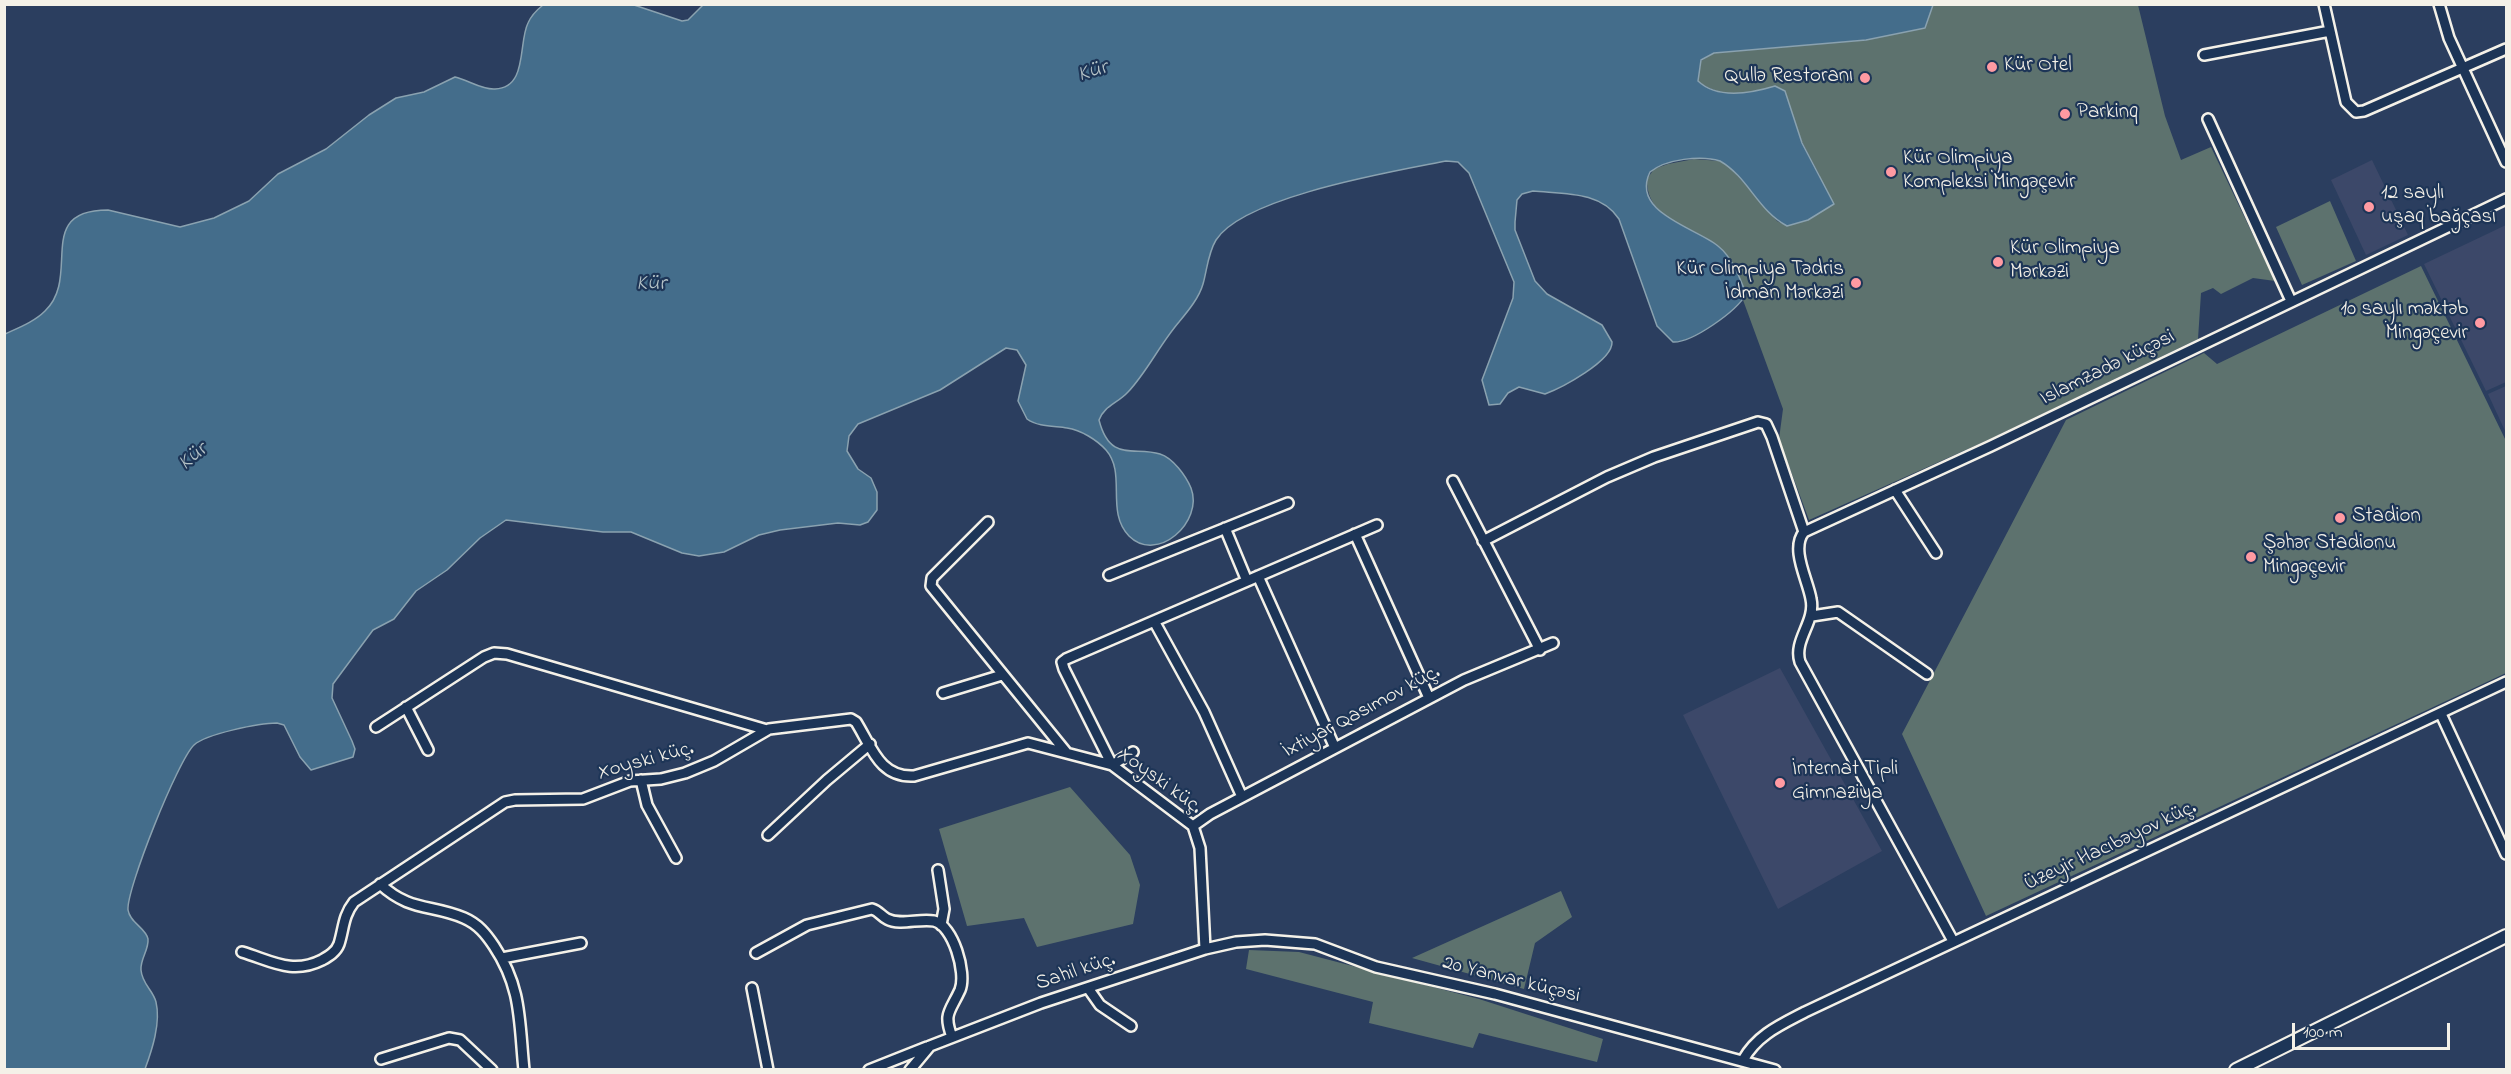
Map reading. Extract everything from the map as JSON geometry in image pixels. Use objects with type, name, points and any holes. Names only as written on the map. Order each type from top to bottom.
[{"type":"main road","points":[[2236,1070],[2506,936]]},
{"type":"street","points":[[2324,4],[2346,102],[2356,112],[2364,111],[2506,50]]},
{"type":"street","points":[[2439,4],[2444,25],[2506,162]]},
{"type":"street","points":[[2204,55],[2330,31]]},
{"type":"street","points":[[2208,119],[2291,302]]},
{"type":"street","name":"Islamzadə küçəsi","points":[[1804,532],[2506,199]]},
{"type":"street","points":[[1483,540],[1607,477],[1758,422],[1766,424],[1804,532],[1799,538],[1798,548],[1812,601],[1812,616],[1798,650],[1800,662],[1953,941]]},
{"type":"street","points":[[1453,481],[1540,650]]},
{"type":"street","points":[[1895,490],[1936,553]]},
{"type":"street","points":[[1109,575],[1288,503]]},
{"type":"street","points":[[988,522],[932,578],[931,586],[1066,752]]},
{"type":"street","points":[[1133,752],[1112,765],[1062,662],[1377,525]]},
{"type":"street","points":[[1225,528],[1247,581]]},
{"type":"street","points":[[1355,534],[1429,698]]},
{"type":"street","points":[[1258,576],[1335,748]]},
{"type":"street","points":[[1812,616],[1839,612],[1928,674]]},
{"type":"street","points":[[1154,621],[1204,711],[1242,797]]},
{"type":"street","name":"İxtiyar Qasımov küç.","points":[[1193,826],[1242,797],[1429,698],[1483,672],[1553,644]]},
{"type":"street","points":[[376,727],[484,657],[494,653],[507,654],[767,730]]},
{"type":"street","points":[[943,693],[1002,675]]},
{"type":"street","name":"Üzeyir Hacıbəyov küç.","points":[[1743,1060],[1753,1044],[1771,1030],[1953,941],[2506,682]]},
{"type":"street","points":[[406,707],[429,750]]},
{"type":"street","points":[[2441,714],[2506,854]]},
{"type":"street","name":"Xoyski küç.","points":[[242,952],[292,967],[304,968],[324,959],[338,946],[345,914],[354,902],[505,802],[515,800],[574,801],[641,780],[661,779],[685,773],[714,761],[767,730],[798,723],[851,719],[856,722],[886,770],[900,777],[914,776],[1014,745],[1028,743],[1112,765],[1193,826],[1200,848],[1205,950]]},
{"type":"street","points":[[768,835],[826,780],[870,744]]},
{"type":"street","points":[[641,780],[646,806],[676,858]]},
{"type":"street","points":[[938,870],[944,909],[941,925]]},
{"type":"street","points":[[380,884],[408,904],[464,918],[478,926],[502,958],[516,992],[524,1070]]},
{"type":"street","points":[[756,952],[807,925],[872,909],[878,911],[887,920],[934,921],[941,925],[962,966],[961,988],[947,1014],[947,1023],[952,1038]]},
{"type":"street","name":"20 Yanvar küçəsi","points":[[1236,942],[1276,940],[1315,944],[1376,967],[1495,994],[1775,1070]]},
{"type":"street","name":"Sahil küç.","points":[[875,1068],[1088,988],[1236,942]]},
{"type":"street","points":[[502,958],[581,943]]},
{"type":"street","points":[[752,988],[768,1070]]},
{"type":"street","points":[[1088,988],[1100,1005],[1131,1026]]},
{"type":"street","points":[[381,1059],[449,1038],[460,1040],[492,1070]]},
{"type":"street","points":[[910,1070],[930,1046]]},
{"type":"shaded area","name":"12 saylı uşaq bağçası","points":[[2372,160],[2408,235],[2366,255],[2331,180]]},
{"type":"shaded area","name":"10 saylı məktəb Mingəçevir","points":[[2506,225],[2506,382],[2486,391],[2424,264]]},
{"type":"shaded area","points":[[2506,386],[2506,433],[2488,394]]},
{"type":"shaded area","name":"İnternat Tipli Gimnaziya","points":[[1780,668],[1882,851],[1778,909],[1683,715]]},
{"type":"green space","name":"Kür Olimpiya Mərkəzi","points":[[1933,5],[2138,5],[2165,116],[2181,160],[2211,147],[2275,281],[2253,278],[2221,294],[2213,288],[2201,293],[2198,339],[1988,440],[1809,520],[1779,439],[1783,409],[1743,300],[1746,294],[1735,270],[1721,249],[1711,241],[1675,222],[1655,205],[1649,194],[1647,179],[1654,169],[1668,164],[1694,159],[1720,161],[1729,166],[1777,221],[1787,226],[1808,220],[1820,176],[1802,142],[1784,91],[1771,89],[1742,94],[1715,90],[1698,81],[1701,61],[1714,53],[1866,40],[1925,28]]},
{"type":"green space","points":[[2330,201],[2356,261],[2302,285],[2276,227]]},
{"type":"green space","name":"Şəhər Stadionu Mingəçevir","points":[[2421,266],[2506,441],[2506,673],[1986,916],[1902,734],[2066,420],[2204,353],[2217,364]]},
{"type":"green space","points":[[1070,787],[1130,855],[1140,885],[1133,924],[1037,947],[1024,918],[967,926],[939,829]]},
{"type":"green space","points":[[1561,891],[1572,917],[1535,943],[1524,989],[1412,958]]},
{"type":"green space","points":[[1249,950],[1299,952],[1479,999],[1603,1039],[1597,1062],[1479,1033],[1473,1048],[1369,1023],[1373,1002],[1246,969]]},
{"type":"water","name":"Kür","points":[[704,4],[1933,5],[1925,28],[1866,40],[1714,53],[1701,60],[1698,81],[1715,91],[1746,93],[1775,86],[1785,91],[1802,143],[1834,204],[1808,220],[1787,226],[1768,212],[1738,176],[1720,161],[1703,158],[1684,159],[1665,164],[1650,172],[1646,186],[1649,198],[1657,209],[1718,246],[1735,268],[1746,294],[1724,317],[1702,332],[1673,342],[1657,326],[1619,219],[1602,203],[1569,194],[1533,191],[1522,194],[1517,200],[1515,230],[1535,281],[1547,294],[1602,325],[1612,342],[1604,357],[1585,373],[1545,394],[1519,387],[1508,393],[1500,404],[1489,405],[1482,380],[1513,298],[1514,282],[1469,173],[1458,162],[1446,161],[1323,188],[1257,210],[1232,224],[1213,245],[1203,284],[1193,304],[1135,384],[1124,396],[1104,411],[1099,420],[1104,433],[1116,448],[1165,456],[1189,483],[1193,501],[1191,514],[1184,526],[1164,542],[1152,545],[1140,543],[1129,536],[1122,526],[1118,515],[1115,470],[1112,460],[1102,446],[1078,431],[1041,425],[1027,419],[1018,401],[1026,365],[1017,350],[1006,348],[940,390],[858,424],[849,436],[847,451],[858,469],[871,478],[877,492],[877,510],[868,522],[860,525],[838,523],[780,530],[759,535],[724,552],[699,556],[682,553],[631,532],[603,532],[506,520],[480,538],[447,570],[416,591],[394,619],[373,630],[333,684],[332,698],[355,749],[353,757],[311,770],[300,757],[284,725],[277,723],[221,733],[200,741],[186,756],[154,826],[135,878],[128,910],[129,915],[147,935],[147,947],[141,970],[143,979],[155,998],[157,1010],[155,1036],[145,1069],[5,1069],[5,334],[41,315],[55,297],[60,280],[65,233],[72,221],[85,213],[108,210],[180,227],[214,218],[249,201],[278,174],[326,149],[369,115],[396,98],[424,92],[455,77],[485,88],[505,87],[513,81],[517,73],[528,23],[543,5],[634,5],[682,21],[688,20]]},
{"type":"place","name":"Kür Otel","points":[[1992,67]]},
{"type":"place","name":"Qullə Restoranı","points":[[1865,78]]},
{"type":"place","name":"Parkinq","points":[[2065,114]]},
{"type":"place","name":"Kür Olimpiya Kompleksi Mingəçevir","points":[[1891,172]]},
{"type":"place","name":"12 saylı uşaq bağçası","points":[[2369,207]]},
{"type":"place","name":"Kür Olimpiya Mərkəzi","points":[[1998,262]]},
{"type":"place","name":"Kür Olimpiya Tədris İdman Mərkəzi","points":[[1856,283]]},
{"type":"place","name":"10 saylı məktəb Mingəçevir","points":[[2480,323]]},
{"type":"place","name":"Stadion","points":[[2340,518]]},
{"type":"place","name":"Şəhər Stadionu Mingəçevir","points":[[2251,557]]},
{"type":"place","name":"İnternat Tipli Gimnaziya","points":[[1780,783]]}]
